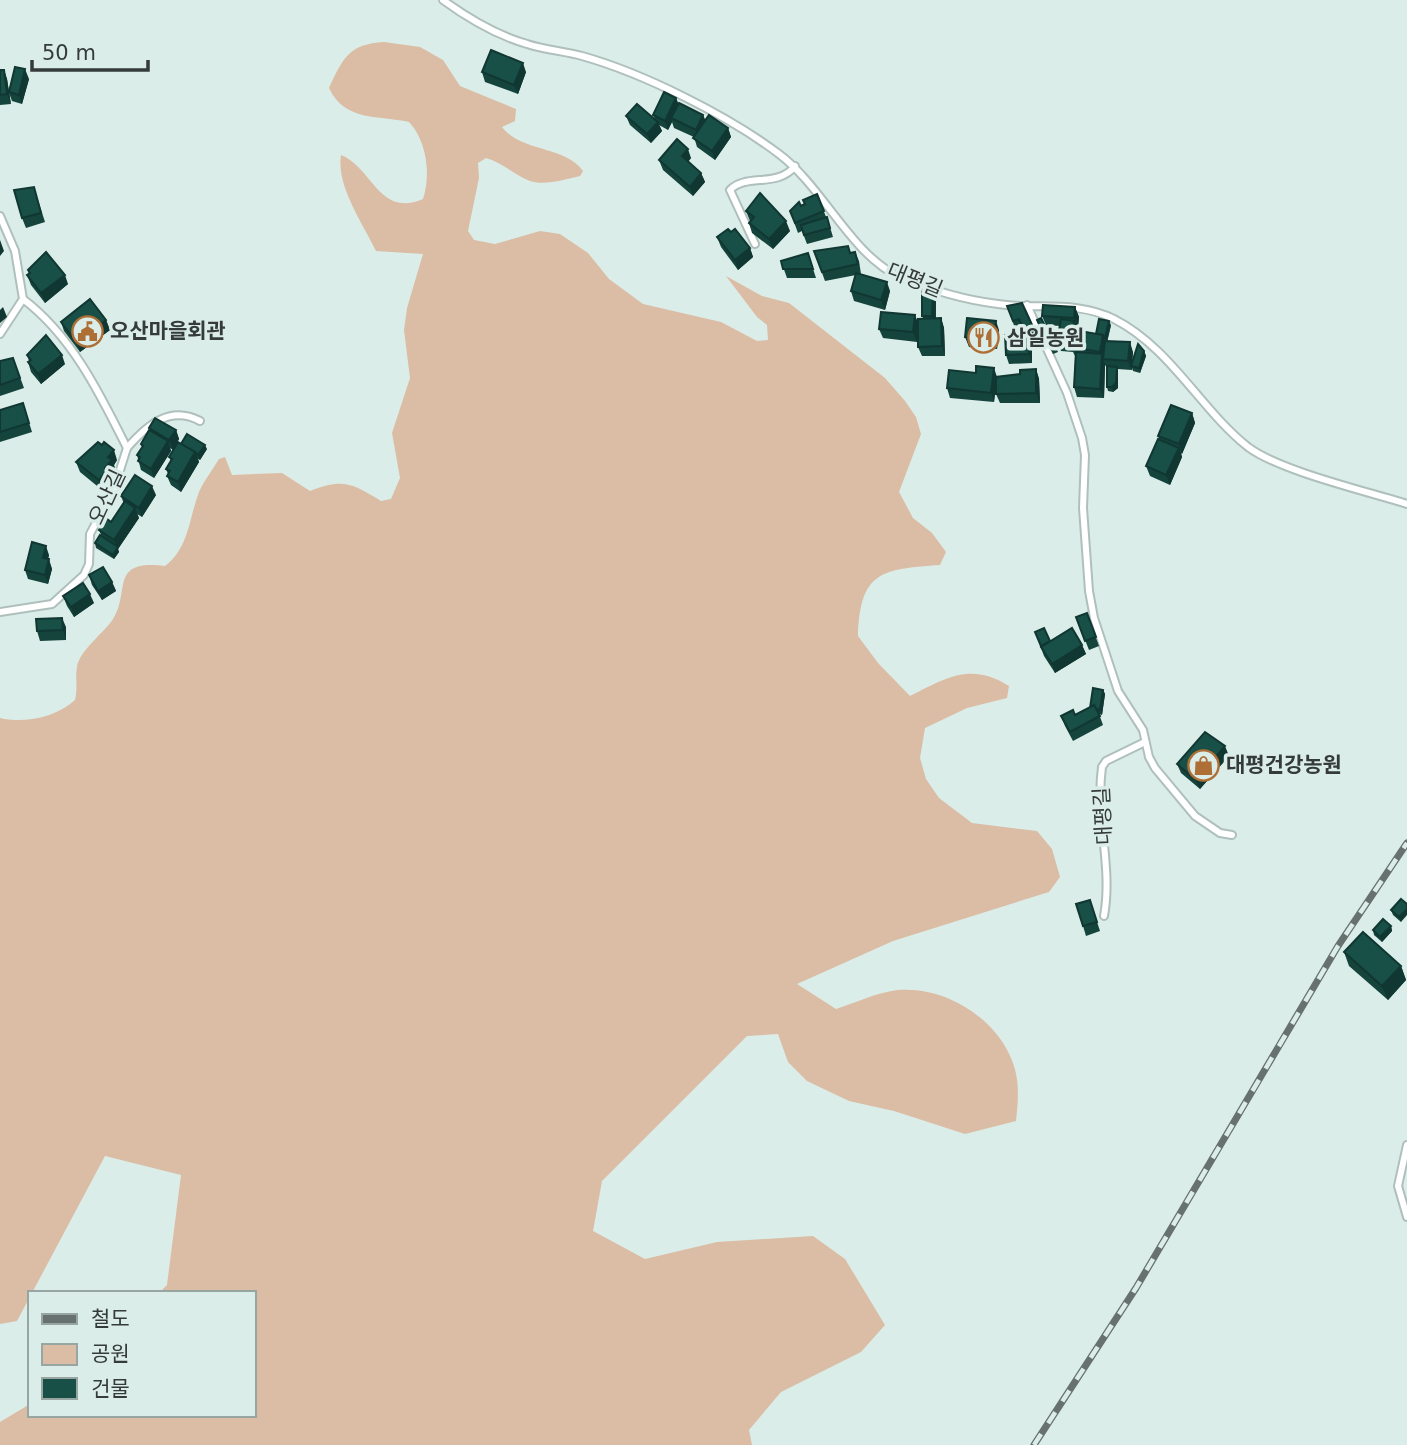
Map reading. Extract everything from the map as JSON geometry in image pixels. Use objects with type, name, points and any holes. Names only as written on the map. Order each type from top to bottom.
[{"type":"lane","name":"대평길","points":[[443,0],[479,24],[505,36],[582,56],[653,83],[739,128],[795,166],[869,256],[888,271],[943,292],[975,300],[1070,306],[1117,320],[1168,361],[1253,450],[1309,473],[1407,504]]},
{"type":"lane","points":[[755,244],[730,191],[737,185],[784,177],[795,166]]},
{"type":"lane","points":[[0,216],[15,251],[23,299],[0,334]]},
{"type":"lane","name":"오산길","points":[[23,299],[43,316],[80,361],[127,447]]},
{"type":"lane","points":[[1027,305],[1078,424],[1085,455],[1083,508],[1094,618],[1118,691],[1143,730],[1155,768],[1184,804],[1209,827],[1232,835]]},
{"type":"lane","name":"오산길","points":[[0,612],[52,604],[84,575],[89,564],[90,534],[114,489],[127,447],[169,415],[184,414],[200,421]]},
{"type":"lane","name":"대평길","points":[[1104,916],[1108,882],[1099,810],[1102,767],[1106,761],[1145,741]]},
{"type":"lane","points":[[1407,1145],[1398,1186],[1407,1217]]},
{"type":"green space","points":[[372,43],[420,47],[443,60],[460,86],[516,109],[515,121],[502,127],[510,135],[565,157],[583,171],[580,176],[569,179],[536,182],[486,158],[478,163],[479,178],[468,231],[474,240],[495,244],[540,231],[560,234],[588,253],[609,279],[643,304],[721,322],[757,341],[768,340],[767,325],[757,317],[726,276],[762,296],[789,303],[885,378],[916,417],[921,434],[899,492],[913,518],[932,533],[946,552],[940,565],[889,572],[869,586],[863,598],[858,636],[878,663],[910,696],[959,675],[982,675],[1009,686],[1007,698],[967,708],[925,728],[920,758],[926,779],[939,798],[972,823],[1037,831],[1052,849],[1060,877],[1049,892],[893,941],[797,984],[836,1009],[898,990],[934,993],[967,1008],[995,1032],[1013,1063],[1018,1085],[1016,1121],[965,1134],[894,1111],[849,1101],[807,1081],[788,1062],[778,1034],[747,1036],[602,1181],[593,1231],[645,1259],[717,1242],[813,1236],[845,1259],[885,1325],[861,1352],[781,1392],[749,1430],[752,1445],[0,1445],[0,1422],[28,1405],[28,1417],[256,1417],[256,1291],[161,1291],[167,1285],[181,1175],[105,1156],[33,1291],[28,1291],[28,1300],[17,1321],[0,1324],[0,718],[40,718],[59,711],[75,700],[79,661],[113,619],[128,573],[147,565],[165,566],[173,559],[184,542],[199,492],[219,459],[225,457],[232,475],[282,473],[310,491],[347,484],[381,501],[391,499],[400,478],[392,433],[410,378],[404,330],[407,308],[423,254],[376,251],[346,192],[341,155],[352,161],[386,197],[396,202],[408,203],[423,199],[427,169],[420,139],[409,122],[353,112],[336,99],[329,88],[343,61],[355,50]]},
{"type":"building","points":[[491,50],[523,63],[514,85],[482,72]]},
{"type":"building","points":[[15,67],[25,69],[19,95],[9,92]]},
{"type":"building","points":[[0,70],[4,70],[7,94],[0,95]]},
{"type":"building","points":[[664,92],[676,98],[665,121],[653,115]]},
{"type":"building","points":[[679,103],[703,115],[696,130],[671,118]]},
{"type":"building","points":[[637,104],[658,122],[647,134],[626,116]]},
{"type":"building","points":[[709,115],[728,128],[712,151],[693,138]]},
{"type":"building","points":[[677,139],[688,149],[682,156],[701,173],[690,187],[659,160]]},
{"type":"building","points":[[34,187],[41,213],[22,218],[14,190]]},
{"type":"building","points":[[760,193],[786,221],[769,239],[749,223],[754,217],[746,211]]},
{"type":"building","points":[[817,194],[824,211],[795,223],[790,211],[799,202],[801,206],[805,204],[803,200]]},
{"type":"building","points":[[827,217],[830,228],[804,235],[801,225]]},
{"type":"building","points":[[728,229],[731,232],[735,229],[750,248],[735,260],[717,237]]},
{"type":"building","points":[[848,246],[850,253],[855,252],[858,264],[822,272],[814,251]]},
{"type":"building","points":[[46,252],[65,275],[41,293],[27,275],[30,273],[28,270]]},
{"type":"building","points":[[808,253],[813,269],[783,269],[781,261]]},
{"type":"building","points":[[856,273],[887,282],[881,300],[851,291]]},
{"type":"building","points":[[922,289],[933,290],[932,316],[922,316]]},
{"type":"building","points":[[90,299],[106,320],[77,343],[61,322]]},
{"type":"building","points":[[1022,303],[1034,329],[1025,333],[1019,319],[1013,321],[1007,306]]},
{"type":"building","points":[[1043,305],[1075,307],[1074,318],[1042,316]]},
{"type":"building","points":[[881,312],[915,315],[913,332],[879,329]]},
{"type":"building","points":[[941,318],[942,346],[918,347],[918,319]]},
{"type":"building","points":[[967,318],[996,321],[994,340],[965,337]]},
{"type":"building","points":[[1041,318],[1056,347],[1051,349],[1037,320]]},
{"type":"building","points":[[1061,319],[1074,321],[1070,344],[1057,342]]},
{"type":"building","points":[[1099,319],[1109,321],[1105,338],[1096,334]]},
{"type":"building","points":[[1074,330],[1103,335],[1100,352],[1071,347]]},
{"type":"building","points":[[1028,334],[1029,354],[1006,355],[1005,335]]},
{"type":"building","points":[[46,335],[62,355],[38,374],[28,362],[31,360],[27,355]]},
{"type":"building","points":[[1105,341],[1130,342],[1128,361],[1103,359]]},
{"type":"building","points":[[1138,344],[1144,351],[1139,368],[1131,366]]},
{"type":"building","points":[[1076,352],[1102,354],[1100,389],[1074,387]]},
{"type":"building","points":[[13,358],[20,378],[0,385],[0,361]]},
{"type":"building","points":[[976,366],[994,368],[991,393],[947,388],[949,370],[976,373]]},
{"type":"building","points":[[1107,366],[1117,367],[1116,383],[1112,387],[1107,387]]},
{"type":"building","points":[[1036,369],[1036,393],[996,394],[996,377],[1020,374],[1020,370]]},
{"type":"building","points":[[23,403],[29,423],[0,432],[0,410]]},
{"type":"building","points":[[1171,405],[1192,413],[1179,444],[1158,436]]},
{"type":"building","points":[[155,418],[176,430],[169,440],[149,428]]},
{"type":"building","points":[[149,430],[168,441],[151,469],[138,461],[140,457],[137,455]]},
{"type":"building","points":[[187,434],[205,445],[198,455],[181,444]]},
{"type":"building","points":[[1158,439],[1179,448],[1166,475],[1146,466]]},
{"type":"building","points":[[98,442],[102,445],[104,442],[114,450],[108,457],[112,460],[105,468],[107,470],[99,480],[76,462]]},
{"type":"building","points":[[178,442],[195,452],[178,482],[167,476],[170,471],[166,469],[172,459],[169,457]]},
{"type":"building","points":[[135,475],[152,486],[139,508],[121,496]]},
{"type":"building","points":[[125,501],[135,508],[114,540],[99,530],[107,519],[111,522]]},
{"type":"building","points":[[100,535],[118,547],[113,555],[95,543]]},
{"type":"building","points":[[32,542],[46,546],[43,558],[49,559],[45,575],[25,570]]},
{"type":"building","points":[[103,567],[112,582],[98,591],[89,575]]},
{"type":"building","points":[[83,583],[90,594],[71,607],[63,596]]},
{"type":"building","points":[[1087,613],[1096,637],[1085,641],[1076,617]]},
{"type":"building","points":[[62,618],[63,630],[37,631],[36,619]]},
{"type":"building","points":[[1044,628],[1050,641],[1041,646],[1035,632]]},
{"type":"building","points":[[1072,628],[1082,645],[1052,664],[1041,647]]},
{"type":"building","points":[[1093,688],[1103,690],[1100,710],[1094,705],[1090,708]]},
{"type":"building","points":[[1094,705],[1100,716],[1070,732],[1061,716],[1073,710],[1075,715]]},
{"type":"building","points":[[1205,732],[1225,746],[1196,780],[1177,764]]},
{"type":"building","points":[[1401,899],[1407,904],[1407,909],[1399,917],[1391,910]]},
{"type":"building","points":[[1090,900],[1097,922],[1083,926],[1076,904]]},
{"type":"building","points":[[1383,919],[1391,926],[1380,937],[1373,930]]},
{"type":"building","points":[[1363,932],[1401,966],[1382,986],[1344,952]]},
{"type":"railway","points":[[1034,1445],[1136,1288],[1338,946],[1407,843]]},
{"type":"place","name":"오산마을회관","points":[[87,331]]},
{"type":"place","name":"삼일농원","points":[[984,338]]},
{"type":"place","name":"대평건강농원","points":[[1203,765]]}]
